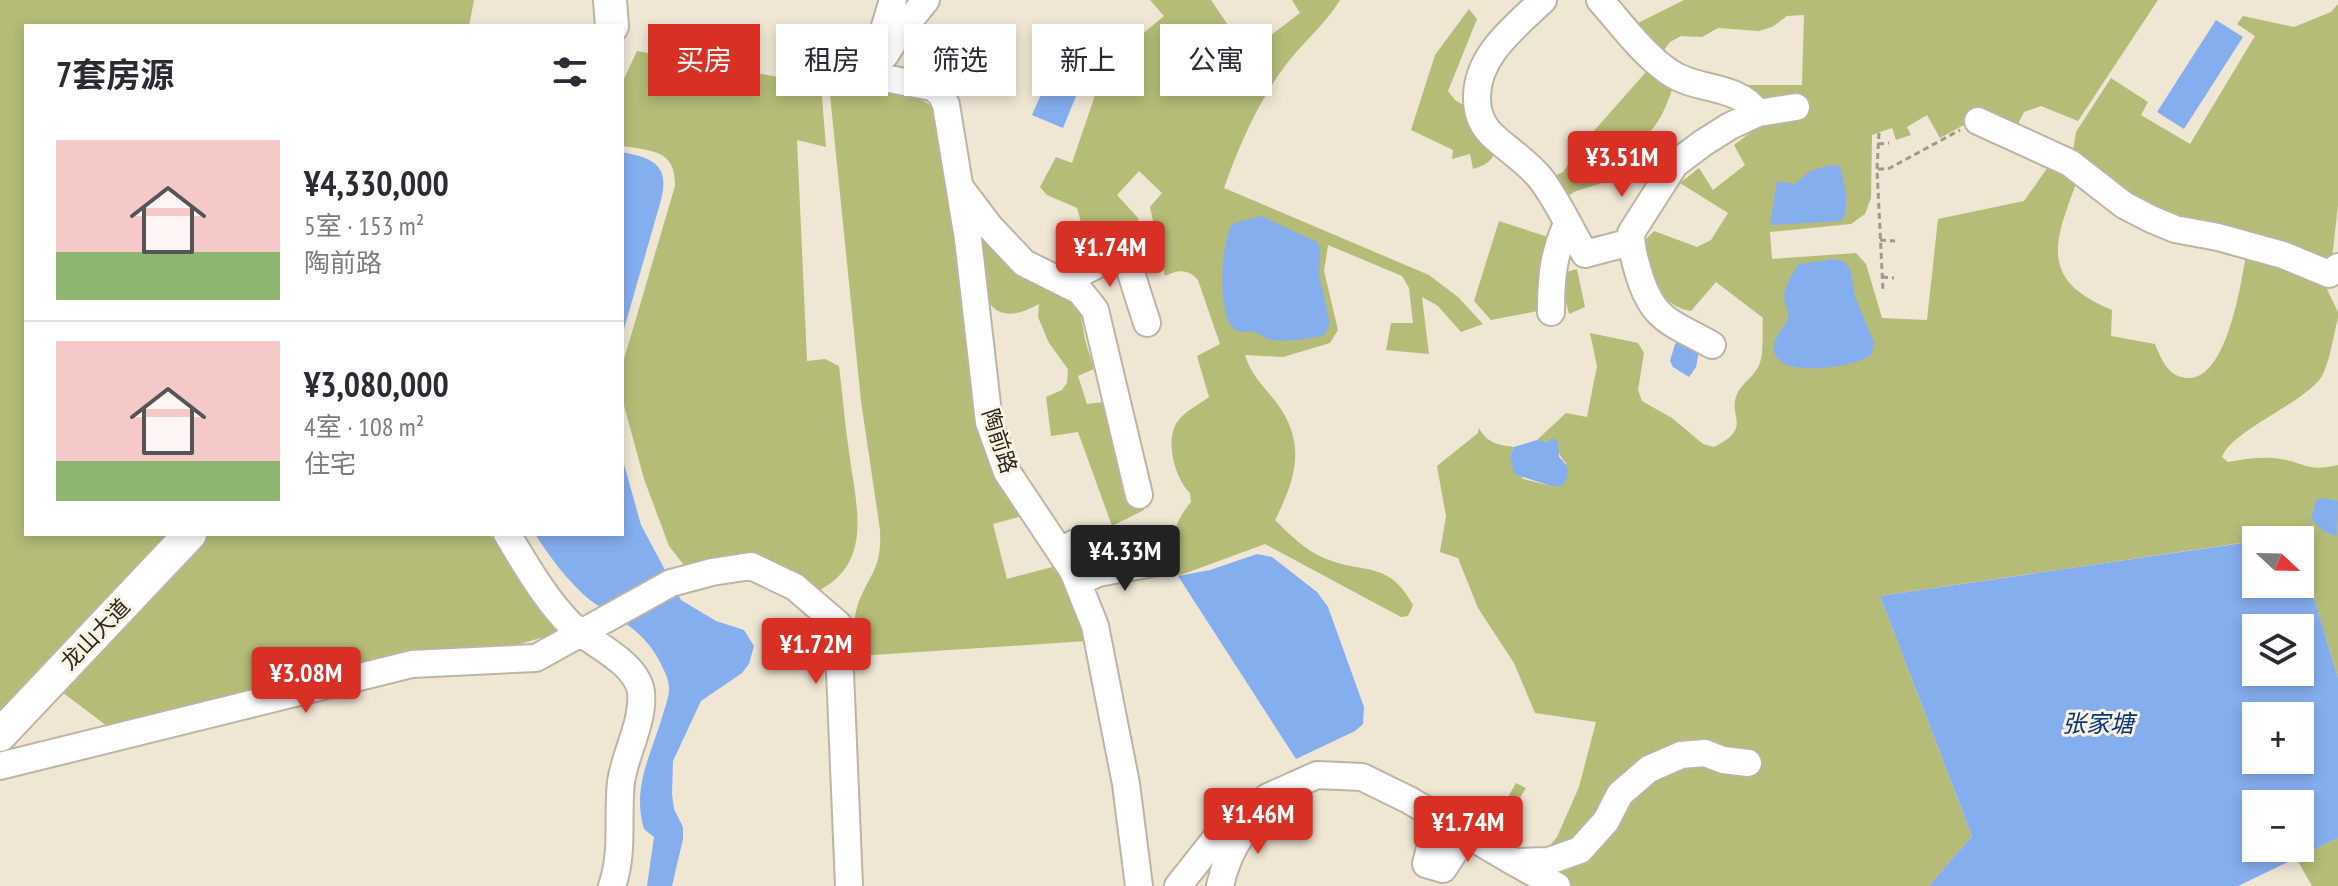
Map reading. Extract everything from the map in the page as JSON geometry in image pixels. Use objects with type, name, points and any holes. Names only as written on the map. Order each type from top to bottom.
[{"type":"main road","points":[[610,0],[612,24]]},
{"type":"main road","name":"龙山大道","points":[[0,735],[188,536]]},
{"type":"street","points":[[886,24],[893,0]]},
{"type":"street","points":[[888,51],[926,0]]},
{"type":"street","points":[[1543,0],[1493,50],[1483,66],[1478,83],[1480,121],[1539,176],[1585,254],[1631,242]]},
{"type":"street","points":[[1600,0],[1670,73],[1735,93],[1758,113]]},
{"type":"street","name":"陶前路","points":[[888,79],[932,87],[941,94],[949,117],[989,422],[1007,472],[1060,551],[1088,578],[1126,784],[1139,886]]},
{"type":"street","points":[[1712,345],[1657,313],[1645,296],[1631,233],[1675,164],[1703,143],[1758,113],[1796,107]]},
{"type":"street","points":[[1978,121],[2070,163],[2093,184],[2124,205],[2175,229],[2270,252],[2329,274],[2338,267]]},
{"type":"street","points":[[960,187],[990,227],[1024,263],[1080,291],[1095,310],[1139,495]]},
{"type":"street","points":[[1551,312],[1551,280],[1556,249],[1567,224]]},
{"type":"street","points":[[1063,282],[1124,251],[1147,323]]},
{"type":"street","points":[[508,536],[542,588],[623,664],[641,691],[640,708],[621,785],[620,847],[612,886]]},
{"type":"street","points":[[1088,578],[1158,562]]},
{"type":"street","points":[[0,766],[412,664],[536,658],[671,583],[751,566],[795,587],[838,624],[849,886]]},
{"type":"street","points":[[1514,862],[1549,861],[1580,850],[1606,821],[1620,794],[1649,769],[1681,755],[1705,753],[1712,758],[1748,763]]},
{"type":"street","points":[[1220,886],[1224,869],[1238,840],[1251,824],[1317,775],[1362,777],[1557,886]]},
{"type":"street","points":[[1178,886],[1220,833],[1276,805]]},
{"type":"street","points":[[1438,817],[1426,864],[1443,869],[1466,834]]},
{"type":"path","points":[[1877,169],[1888,169],[1978,121]]},
{"type":"path","points":[[1879,133],[1877,169],[1883,291]]},
{"type":"path","points":[[1878,144],[1889,143]]},
{"type":"path","points":[[1631,145],[1616,165],[1654,194]]},
{"type":"path","points":[[1880,240],[1895,241]]},
{"type":"path","points":[[1882,277],[1894,278]]},
{"type":"green space","points":[[0,0],[474,0],[469,24],[24,24],[24,536],[491,536],[568,630],[503,649],[213,701],[107,726],[62,692],[0,724]]},
{"type":"green space","points":[[1150,0],[1211,0],[1227,24],[1160,24],[1160,96],[1265,96],[1224,188],[1429,275],[1458,297],[1483,324],[1461,332],[1438,306],[1422,297],[1429,354],[1386,350],[1391,323],[1413,323],[1409,288],[1402,276],[1328,245],[1324,271],[1338,330],[1330,343],[1283,357],[1245,355],[1254,375],[1286,417],[1295,447],[1293,475],[1275,520],[1317,555],[1384,574],[1394,581],[1413,605],[1408,616],[1401,617],[1265,544],[1178,576],[1173,556],[1173,537],[1179,520],[1191,502],[1190,493],[1176,469],[1172,438],[1181,417],[1209,397],[1197,356],[1220,344],[1198,280],[1183,271],[1165,276],[1150,207],[1162,193],[1139,171],[1117,195],[1139,219],[1128,234],[1088,247],[1077,208],[1047,195],[1040,187],[1056,157],[1072,163],[1095,96],[1144,96],[1144,33],[1164,16]]},
{"type":"green space","points":[[1292,0],[1340,0],[1327,18],[1272,85],[1272,34],[1300,13]]},
{"type":"green space","points":[[1684,0],[2158,0],[2078,121],[2041,106],[2024,112],[2016,128],[1973,120],[1940,138],[1927,115],[1907,127],[1911,135],[1896,140],[1892,128],[1872,135],[1871,198],[1865,214],[1851,224],[1770,232],[1772,259],[1856,253],[1866,264],[1882,318],[1927,320],[1938,219],[2024,201],[2053,160],[2079,175],[2059,237],[2061,270],[2087,298],[2112,310],[2111,336],[2155,344],[2170,371],[2180,377],[2201,375],[2222,348],[2236,307],[2246,255],[2323,281],[2338,318],[2323,374],[2297,399],[2238,438],[2222,457],[2228,462],[2268,458],[2314,467],[2338,465],[2338,678],[2314,598],[2314,526],[2242,526],[2242,543],[1880,596],[1972,836],[1929,886],[1544,886],[1533,866],[1557,837],[1579,787],[1596,722],[1535,713],[1514,663],[1478,608],[1458,558],[1440,552],[1446,516],[1437,466],[1478,433],[1479,428],[1494,442],[1514,447],[1510,456],[1523,479],[1562,486],[1566,463],[1551,444],[1537,440],[1566,413],[1587,417],[1597,366],[1590,333],[1638,343],[1644,353],[1638,390],[1642,401],[1672,418],[1703,444],[1714,447],[1733,434],[1737,422],[1737,394],[1760,363],[1763,318],[1716,282],[1691,311],[1670,302],[1656,285],[1648,263],[1646,239],[1654,231],[1697,247],[1711,240],[1728,213],[1680,183],[1699,168],[1713,190],[1745,165],[1734,145],[1770,118],[1745,85],[1802,85],[1804,15],[1787,16],[1772,27],[1759,31],[1718,28],[1702,37],[1681,36],[1670,42],[1659,57],[1630,27]]},
{"type":"green space","points":[[2338,4],[2338,205],[2331,268],[2136,205],[2073,151],[2076,132],[2111,78],[2148,102],[2141,115],[2190,144],[2255,36],[2237,24],[2243,16],[2294,27],[2331,12]]},
{"type":"green space","points":[[1469,9],[1477,19],[1448,91],[1465,106],[1496,146],[1489,162],[1473,169],[1470,154],[1452,159],[1453,150],[1411,130],[1435,55]]},
{"type":"green space","points":[[637,51],[648,53],[648,96],[760,96],[760,74],[776,77],[776,96],[822,96],[826,147],[797,140],[807,361],[825,359],[839,366],[856,497],[857,534],[854,551],[846,567],[834,581],[816,592],[796,578],[687,569],[669,546],[644,479],[624,405],[624,359],[675,186],[674,174],[671,165],[660,154],[624,146],[624,79]]},
{"type":"green space","points":[[1654,63],[1674,83],[1656,124],[1641,137],[1622,134],[1596,163],[1615,179],[1576,191],[1560,201],[1547,179],[1563,172],[1585,141]]},
{"type":"green space","points":[[888,91],[913,96],[933,108],[948,184],[970,362],[1026,515],[993,524],[1007,579],[1056,566],[1068,583],[1087,641],[857,656],[854,630],[856,610],[877,563],[880,543],[861,401],[830,96],[888,96]]},
{"type":"green space","points":[[1499,221],[1554,239],[1543,310],[1491,320],[1474,301]]},
{"type":"green space","points":[[977,226],[1078,299],[1094,369],[1078,376],[1087,404],[1113,401],[1144,510],[1112,526],[1078,432],[1051,436],[1046,397],[1062,390],[1067,383],[1068,369],[1049,343],[1038,317],[1039,304],[1018,313],[1003,313],[992,306],[981,278]]},
{"type":"green space","points":[[1577,269],[1585,307],[1569,314],[1559,274]]},
{"type":"green space","points":[[1516,783],[1526,788],[1509,816],[1500,811]]},
{"type":"green space","points":[[2338,838],[2338,886],[2312,886],[2298,862],[2314,862],[2314,849]]},
{"type":"water","points":[[2216,20],[2243,37],[2184,129],[2157,112]]},
{"type":"water","points":[[1040,96],[1076,96],[1063,128],[1032,115]]},
{"type":"water","points":[[624,152],[650,161],[661,171],[661,200],[624,329]]},
{"type":"water","points":[[1840,166],[1845,187],[1846,208],[1842,221],[1770,225],[1777,181],[1795,184],[1810,171]]},
{"type":"water","points":[[1261,216],[1317,242],[1320,248],[1319,275],[1330,324],[1324,335],[1274,340],[1253,332],[1237,331],[1228,320],[1222,278],[1228,233],[1232,224]]},
{"type":"water","points":[[1834,259],[1843,261],[1850,268],[1855,296],[1874,343],[1872,354],[1853,363],[1825,368],[1785,364],[1778,359],[1774,343],[1788,318],[1784,297],[1788,284],[1799,264]]},
{"type":"water","points":[[1682,340],[1699,352],[1696,367],[1689,377],[1673,367],[1670,361],[1675,344]]},
{"type":"water","points":[[1552,438],[1558,441],[1559,457],[1568,471],[1562,486],[1551,486],[1514,474],[1510,456],[1514,447],[1537,440],[1548,442]]},
{"type":"water","points":[[624,464],[641,525],[681,600],[716,621],[744,630],[754,646],[749,664],[742,673],[701,701],[673,761],[672,794],[674,809],[683,827],[683,839],[672,886],[647,886],[654,837],[644,829],[640,798],[645,769],[668,696],[667,677],[647,642],[590,600],[560,569],[536,536],[624,536]]},
{"type":"water","points":[[2316,500],[2338,501],[2337,536],[2325,532],[2311,519]]},
{"type":"water","name":"张家塘","points":[[2242,543],[2242,598],[2314,598],[2338,678],[2338,838],[2314,850],[2314,790],[2242,790],[2242,862],[2288,862],[2238,886],[1929,886],[1972,836],[1880,596]]},
{"type":"water","points":[[1257,554],[1272,557],[1317,592],[1328,607],[1364,707],[1363,724],[1355,731],[1296,759],[1178,576],[1210,570]]}]
